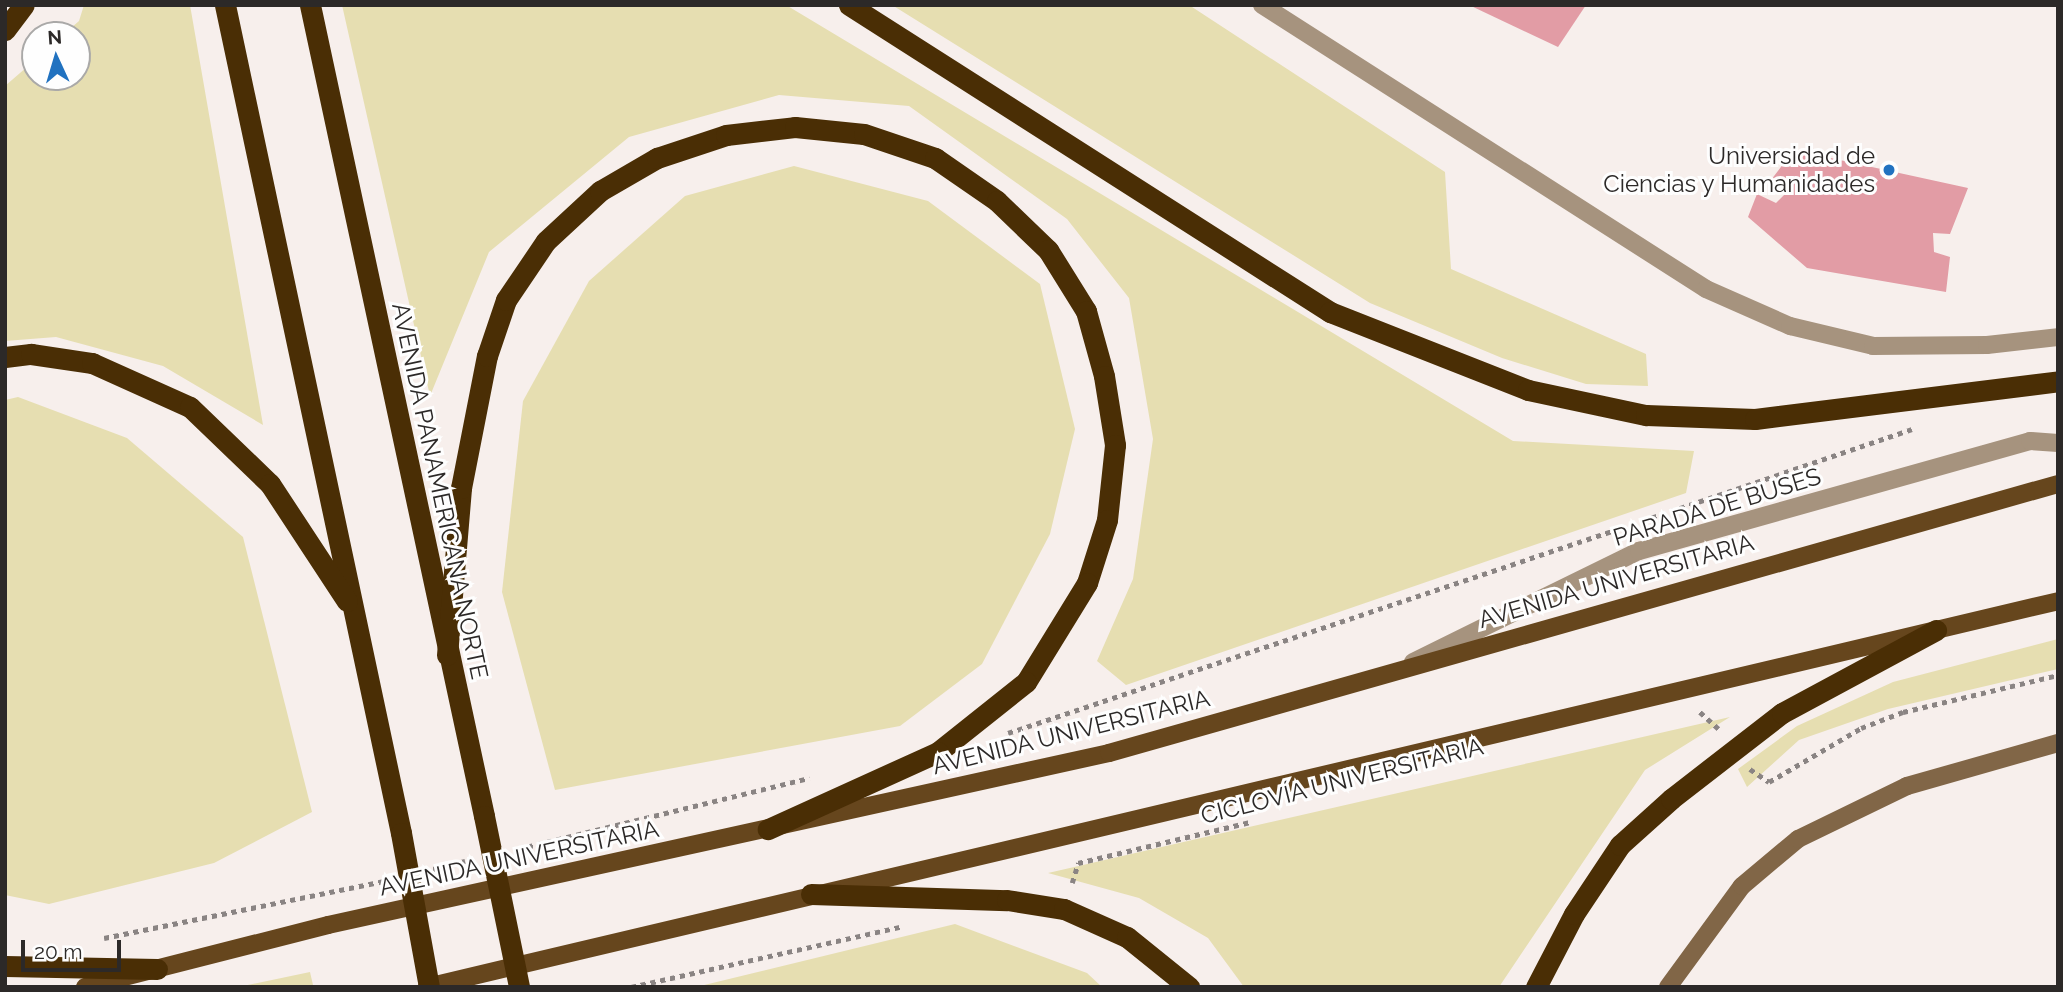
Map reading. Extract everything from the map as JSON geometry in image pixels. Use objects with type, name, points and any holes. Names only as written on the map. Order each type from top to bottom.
[{"type":"highway","points":[[5,30],[24,5]]},
{"type":"highway","points":[[225,5],[401,833],[428,987]]},
{"type":"highway","name":"AVENIDA PANAMERICANA NORTE","points":[[310,5],[519,987]]},
{"type":"highway","points":[[849,5],[1330,312],[1528,390],[1646,415],[1755,419],[2058,381]]},
{"type":"highway","points":[[447,654],[461,488],[487,356],[506,300],[546,242],[600,191],[656,158],[726,135],[795,127],[863,134],[935,158],[997,201],[1048,250],[1086,310],[1104,376],[1115,445],[1107,520],[1087,583],[1026,682],[938,752],[768,829]]},
{"type":"highway","points":[[5,357],[31,354],[92,363],[190,407],[270,484],[354,611]]},
{"type":"highway","points":[[1536,987],[1574,914],[1620,845],[1782,713],[1936,630]]},
{"type":"highway","points":[[811,894],[1007,900],[1064,909],[1127,937],[1189,987]]},
{"type":"highway","points":[[5,966],[158,969]]},
{"type":"main road","name":"AVENIDA UNIVERSITARIA","points":[[85,987],[328,925],[1109,753],[1406,665],[2058,484]]},
{"type":"main road","points":[[428,987],[811,894],[2058,601]]},
{"type":"main road","points":[[1668,987],[1742,886],[1798,839],[1907,786],[2058,743]]},
{"type":"street","points":[[1262,5],[1706,289],[1790,326],[1873,346],[1987,345],[2058,337]]},
{"type":"street","name":"PARADA DE BUSES","points":[[1406,665],[1639,551],[2030,442],[2058,443]]},
{"type":"path","points":[[1688,715],[1702,711],[1736,749],[1754,775],[1769,782],[1861,728],[1903,712],[2058,675]]},
{"type":"path","name":"CICLOVÍA UNIVERSITARIA","points":[[1064,909],[1078,863],[1258,820]]},
{"type":"path","points":[[631,987],[906,925]]},
{"type":"shaded area","points":[[84,5],[190,5],[263,425],[163,366],[56,337],[5,341],[5,86],[21,72],[21,91],[91,91],[91,21],[79,21]]},
{"type":"shaded area","points":[[342,5],[786,5],[1513,441],[1694,451],[1686,493],[1126,685],[1097,661],[1133,579],[1153,439],[1129,298],[1067,219],[909,106],[779,95],[629,137],[489,252],[430,396]]},
{"type":"shaded area","points":[[892,5],[1189,5],[1445,172],[1451,269],[1646,354],[1648,386],[1586,384],[1502,358],[1370,303]]},
{"type":"shaded area","points":[[794,166],[928,201],[1040,284],[1075,429],[1050,534],[982,664],[900,726],[555,790],[502,592],[523,401],[589,281],[685,196]]},
{"type":"shaded area","points":[[18,397],[127,438],[243,537],[312,812],[214,863],[49,904],[5,895],[5,400]]},
{"type":"shaded area","points":[[2058,639],[2058,669],[1888,709],[1799,740],[1747,787],[1738,769],[1797,726],[1893,682]]},
{"type":"shaded area","points":[[1730,717],[1645,770],[1499,987],[1244,987],[1208,938],[1139,898],[1048,873]]},
{"type":"shaded area","points":[[955,924],[1087,973],[1102,987],[696,987]]},
{"type":"shaded area","points":[[310,972],[313,985],[307,987],[238,987]]},
{"type":"building","points":[[1469,5],[1586,5],[1558,47]]},
{"type":"building","points":[[1794,150],[1968,188],[1950,234],[1933,233],[1934,252],[1950,257],[1946,292],[1807,268],[1748,217],[1757,194],[1776,203],[1787,192],[1771,180]]},
{"type":"place","name":"Universidad de Ciencias y Humanidades","points":[[1889,170]]}]
